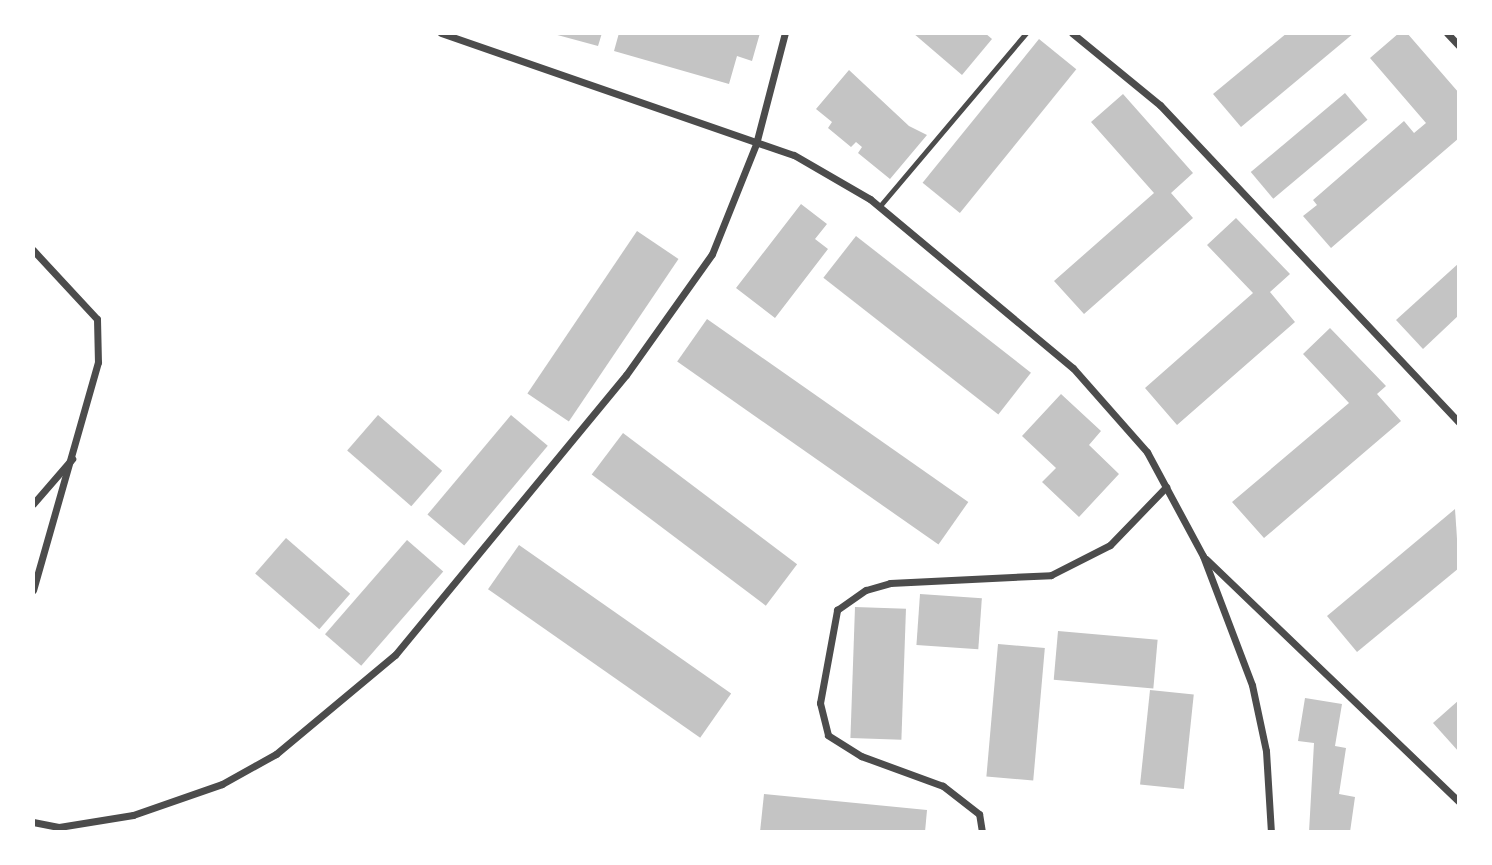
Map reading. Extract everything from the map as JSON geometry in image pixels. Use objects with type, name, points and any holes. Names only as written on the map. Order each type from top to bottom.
[{"type":"street","points":[[440,33],[794,155],[880,207],[1073,368],[1147,452],[1203,556],[1252,685],[1266,751],[1271,832]]},
{"type":"street","points":[[33,822],[60,827],[133,815],[222,785],[276,754],[356,691],[395,654],[626,375],[712,254],[756,144],[785,33]]},
{"type":"street","points":[[1072,33],[1160,105],[1459,422]]},
{"type":"street","points":[[1447,33],[1459,46]]},
{"type":"street","points":[[33,250],[97,319],[98,362],[75,456],[33,590]]},
{"type":"street","points":[[33,504],[75,456]]},
{"type":"street","points":[[982,832],[979,814],[943,786],[861,756],[828,735],[820,703],[837,610],[866,590],[890,583],[1051,575],[1110,545],[1166,487]]},
{"type":"street","points":[[1203,556],[1459,802]]},
{"type":"lane","points":[[880,207],[1026,33]]},
{"type":"building","points":[[550,33],[602,33],[598,46]]},
{"type":"building","points":[[619,33],[760,33],[752,61],[737,56],[729,84],[614,51]]},
{"type":"building","points":[[913,33],[985,33],[992,39],[962,75]]},
{"type":"building","points":[[1287,33],[1354,33],[1241,127],[1213,94]]},
{"type":"building","points":[[1399,33],[1407,33],[1459,93],[1459,138],[1331,248],[1303,216],[1317,205],[1313,200],[1404,121],[1414,133],[1426,123],[1370,58]]},
{"type":"building","points":[[1039,39],[1076,69],[960,213],[923,183]]},
{"type":"building","points":[[849,70],[909,126],[927,135],[890,179],[858,153],[862,147],[856,142],[851,147],[828,128],[832,122],[816,109]]},
{"type":"building","points":[[1345,93],[1367,120],[1273,199],[1251,172]]},
{"type":"building","points":[[1123,94],[1193,173],[1171,193],[1193,218],[1084,314],[1054,281],[1154,193],[1091,122]]},
{"type":"building","points":[[801,204],[827,224],[815,239],[828,249],[775,318],[736,288]]},
{"type":"building","points":[[1236,218],[1290,274],[1270,292],[1295,322],[1177,425],[1145,388],[1253,293],[1207,245]]},
{"type":"building","points":[[637,231],[678,259],[569,421],[527,393]]},
{"type":"building","points":[[856,236],[1031,373],[998,414],[823,278]]},
{"type":"building","points":[[1459,263],[1459,315],[1423,349],[1396,320]]},
{"type":"building","points":[[707,319],[968,502],[938,545],[677,362]]},
{"type":"building","points":[[1330,328],[1386,386],[1377,394],[1401,421],[1264,538],[1232,502],[1349,403],[1303,354]]},
{"type":"building","points":[[1061,394],[1101,431],[1089,445],[1119,474],[1079,517],[1042,482],[1056,468],[1022,436]]},
{"type":"building","points":[[378,415],[442,471],[411,506],[347,450]]},
{"type":"building","points":[[511,415],[548,446],[464,545],[427,515]]},
{"type":"building","points":[[623,433],[797,564],[766,606],[592,475]]},
{"type":"building","points":[[1455,509],[1459,568],[1357,652],[1327,616]]},
{"type":"building","points":[[286,538],[350,594],[319,629],[255,573]]},
{"type":"building","points":[[407,540],[443,571],[361,666],[325,634]]},
{"type":"building","points":[[519,545],[731,694],[700,738],[488,589]]},
{"type":"building","points":[[920,594],[982,598],[978,649],[916,645]]},
{"type":"building","points":[[855,607],[906,609],[901,740],[850,738]]},
{"type":"building","points":[[1058,631],[1158,640],[1153,689],[1054,680]]},
{"type":"building","points":[[998,644],[1045,648],[1033,781],[986,776]]},
{"type":"building","points":[[1150,690],[1194,695],[1184,789],[1140,784]]},
{"type":"building","points":[[1305,698],[1342,704],[1335,746],[1346,748],[1339,794],[1355,797],[1350,832],[1309,832],[1314,743],[1298,741]]},
{"type":"building","points":[[1459,700],[1459,752],[1433,723]]},
{"type":"building","points":[[764,794],[927,810],[925,832],[760,832]]}]
